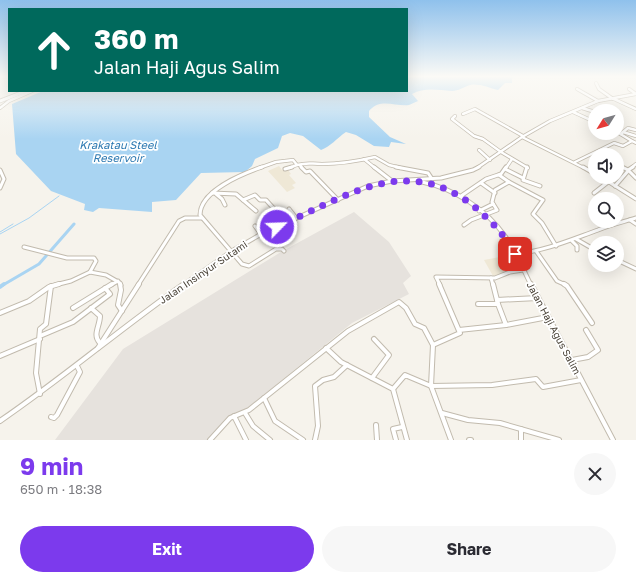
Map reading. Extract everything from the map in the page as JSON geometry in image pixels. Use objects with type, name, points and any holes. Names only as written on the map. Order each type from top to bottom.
[{"type":"street","points":[[1,102],[11,98]]},
{"type":"street","points":[[0,108],[9,101],[17,98]]},
{"type":"street","points":[[593,98],[598,100],[620,98]]},
{"type":"street","points":[[613,99],[636,109]]},
{"type":"street","name":"Jalan Insinyur Sutami","points":[[0,421],[40,394],[158,302],[232,251],[261,234],[368,186],[392,181],[431,181],[473,170],[550,121],[598,100]]},
{"type":"street","points":[[582,108],[588,110]]},
{"type":"street","points":[[463,114],[474,109],[523,137],[588,170]]},
{"type":"street","points":[[573,112],[588,119]]},
{"type":"street","points":[[455,116],[452,119],[474,136],[483,139],[501,152],[529,168],[524,178]]},
{"type":"street","points":[[624,131],[628,128],[636,130]]},
{"type":"street","points":[[624,133],[636,136]]},
{"type":"street","points":[[624,135],[636,143]]},
{"type":"street","points":[[604,148],[614,143],[623,146],[632,141]]},
{"type":"street","points":[[479,150],[490,160]]},
{"type":"street","points":[[575,162],[588,156]]},
{"type":"street","points":[[285,168],[309,162],[321,164],[353,162],[376,157],[388,165],[426,172],[430,174],[431,181]]},
{"type":"street","points":[[461,196],[488,178],[499,175],[512,158]]},
{"type":"street","points":[[364,159],[392,181]]},
{"type":"street","points":[[284,251],[282,249],[276,249],[249,266],[242,264],[202,218],[199,214],[199,208],[203,201],[221,186],[260,167],[288,160],[293,160],[306,172],[310,171],[338,200]]},
{"type":"street","points":[[615,186],[628,170],[636,164]]},
{"type":"street","points":[[624,168],[636,178]]},
{"type":"street","points":[[505,169],[524,178],[523,180],[540,186]]},
{"type":"street","points":[[0,170],[4,175],[4,182],[0,188]]},
{"type":"street","points":[[499,175],[508,182],[543,200],[532,214],[542,223],[556,246]]},
{"type":"street","name":"Jalan Haji Agus Salim","points":[[431,181],[461,196],[502,232],[572,360],[613,440]]},
{"type":"street","points":[[481,182],[495,193]]},
{"type":"street","points":[[464,225],[471,220],[497,210],[492,202],[496,189],[508,182]]},
{"type":"street","points":[[595,192],[605,184]]},
{"type":"street","points":[[612,184],[636,199]]},
{"type":"street","points":[[214,193],[232,193],[256,211]]},
{"type":"street","points":[[214,193],[222,199],[225,205]]},
{"type":"street","points":[[243,200],[254,195],[260,200],[266,200],[275,210],[273,211],[277,215],[274,216],[272,221],[277,227]]},
{"type":"street","points":[[479,211],[493,204]]},
{"type":"street","points":[[289,209],[296,218]]},
{"type":"street","points":[[97,350],[100,343],[170,236],[177,222],[185,217],[202,218]]},
{"type":"street","points":[[515,254],[556,246],[599,229],[636,218]]},
{"type":"street","points":[[630,220],[636,224]]},
{"type":"street","points":[[255,226],[261,234]]},
{"type":"street","points":[[574,240],[577,250]]},
{"type":"street","points":[[574,240],[588,247]]},
{"type":"street","points":[[0,313],[29,301],[43,290],[51,286],[72,281],[90,272],[96,260],[94,258],[75,259],[24,247]]},
{"type":"street","points":[[536,251],[557,280],[567,286],[592,323]]},
{"type":"street","points":[[624,263],[636,269]]},
{"type":"street","points":[[433,345],[457,336],[460,333],[436,277],[498,278],[510,272],[523,270]]},
{"type":"street","points":[[90,272],[106,275],[118,281],[122,287],[117,304],[122,310]]},
{"type":"street","points":[[490,278],[506,325]]},
{"type":"street","points":[[73,308],[118,281]]},
{"type":"street","points":[[40,394],[36,373],[41,328],[46,324],[51,286]]},
{"type":"street","points":[[0,356],[64,327],[78,319],[110,294],[105,288]]},
{"type":"street","points":[[478,304],[538,298]]},
{"type":"street","points":[[210,440],[234,416],[245,413],[356,326],[400,302],[406,308],[415,324],[424,328],[433,345],[431,386],[451,440]]},
{"type":"street","points":[[91,308],[100,316],[95,336],[96,340],[100,343]]},
{"type":"street","points":[[459,330],[506,325],[548,316]]},
{"type":"street","points":[[572,360],[588,357],[598,350],[586,330]]},
{"type":"street","points":[[372,378],[389,354],[374,339]]},
{"type":"street","points":[[326,348],[337,359],[347,365],[393,388]]},
{"type":"street","points":[[315,440],[318,426],[315,386],[324,380],[334,377],[347,365]]},
{"type":"street","points":[[51,417],[54,418],[58,415],[77,379],[80,372],[77,366]]},
{"type":"street","points":[[393,388],[405,375],[431,386],[492,385],[536,379],[542,387],[581,380]]},
{"type":"street","points":[[393,388],[402,427],[407,440]]},
{"type":"street","points":[[264,398],[275,421],[303,440]]},
{"type":"street","points":[[245,413],[253,426],[270,440]]},
{"type":"street","points":[[442,413],[468,420],[500,423],[557,440]]},
{"type":"street","points":[[234,416],[246,440]]},
{"type":"street","points":[[376,425],[377,440]]},
{"type":"street","points":[[396,440],[393,429],[402,427]]},
{"type":"street","points":[[521,429],[521,440]]},
{"type":"shaded area","points":[[279,166],[282,170],[288,170],[291,174],[289,175],[296,183],[292,185],[295,188],[287,192],[268,171]]},
{"type":"shaded area","points":[[354,212],[389,242],[411,276],[403,283],[409,294],[352,323],[244,411],[227,417],[207,440],[55,440],[123,349],[281,252]]},
{"type":"shaded area","points":[[508,250],[522,270],[493,276],[484,260],[505,256],[502,251]]},
{"type":"water","name":"Krakatau Steel Reservoir","points":[[27,98],[415,98],[418,101],[410,105],[378,104],[369,111],[369,117],[390,137],[406,144],[391,142],[389,147],[374,146],[356,135],[346,132],[330,145],[321,150],[303,136],[290,133],[282,136],[278,148],[255,159],[252,166],[245,172],[201,173],[176,200],[152,202],[152,212],[99,208],[93,212],[84,210],[85,204],[51,191],[16,154],[12,104]]},
{"type":"waterway","points":[[0,234],[29,218],[59,196]]},
{"type":"waterway","points":[[0,232],[13,224]]},
{"type":"waterway","points":[[3,285],[39,264],[74,224]]},
{"type":"waterway","points":[[0,287],[4,284]]},
{"type":"route","points":[[277,227],[368,186],[392,181],[415,181],[429,183],[461,196],[502,232],[515,254]]}]
